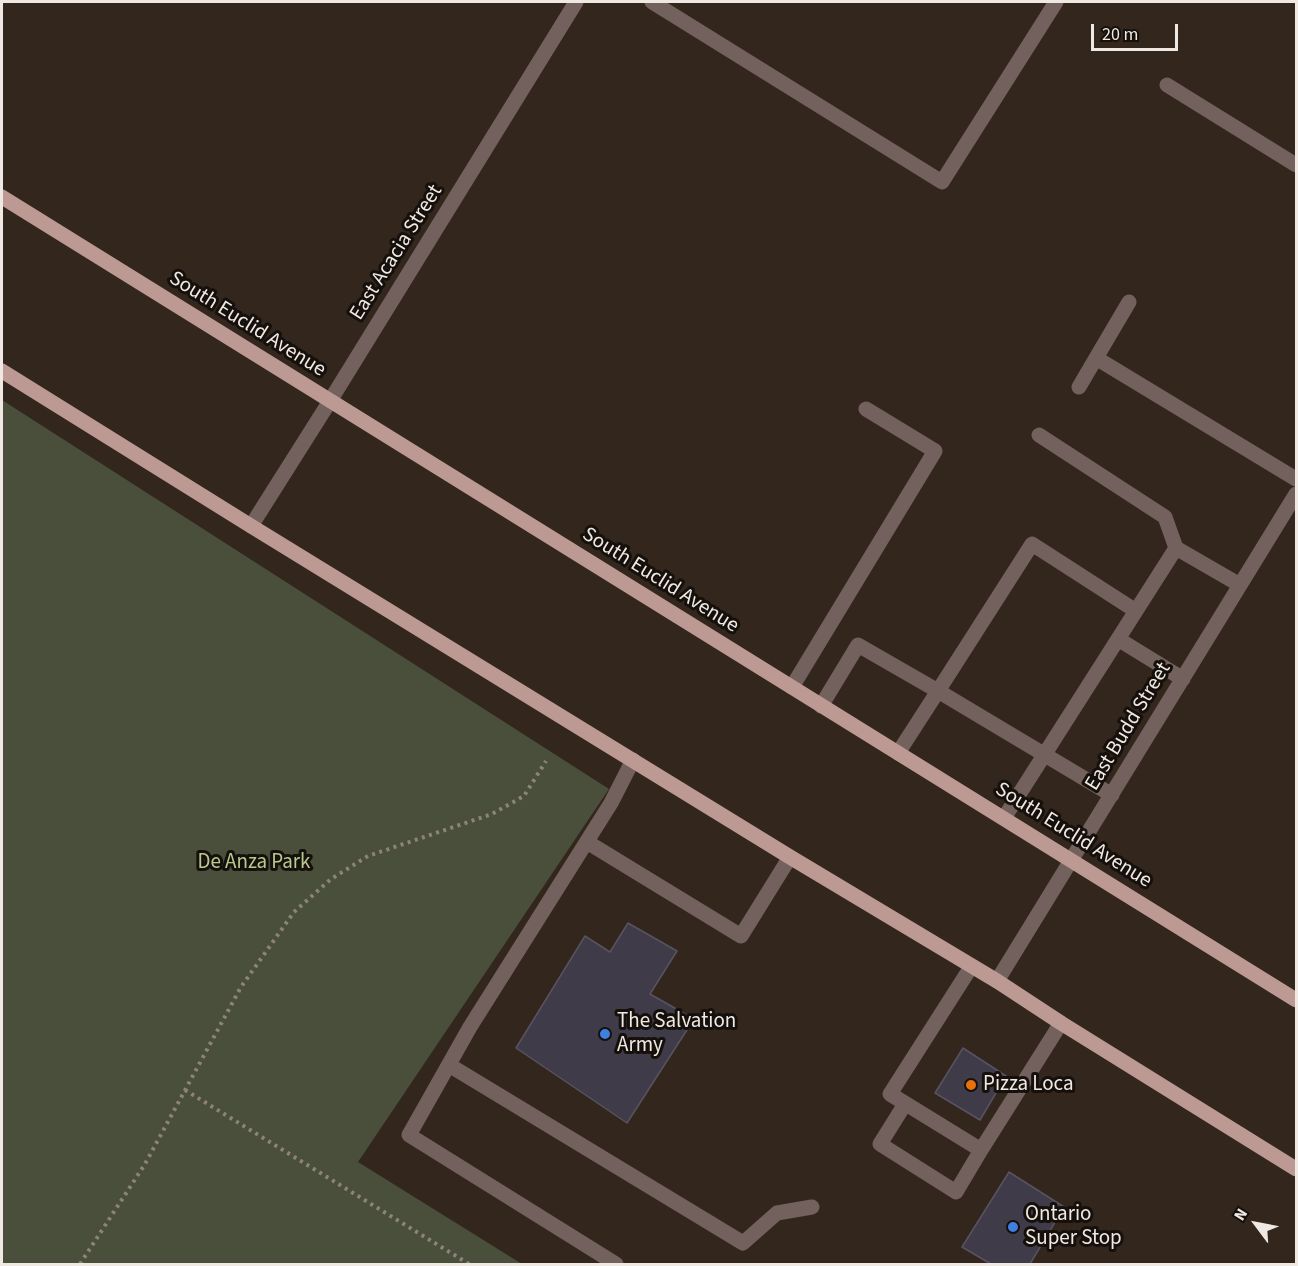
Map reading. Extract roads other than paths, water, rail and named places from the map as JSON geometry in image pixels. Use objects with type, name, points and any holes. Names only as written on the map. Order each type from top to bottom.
[{"type":"main road","name":"South Euclid Avenue","points":[[2,197],[1296,1000]]},
{"type":"main road","points":[[2,370],[790,857],[997,981],[1296,1169]]},
{"type":"street","name":"East Acacia Street","points":[[251,526],[576,2]]},
{"type":"street","points":[[652,2],[942,182],[1056,2]]},
{"type":"street","points":[[1167,85],[1296,165]]},
{"type":"street","points":[[1079,387],[1129,302]]},
{"type":"street","points":[[1096,358],[1296,479]]},
{"type":"street","points":[[792,687],[935,451],[866,409]]},
{"type":"street","points":[[1039,435],[1165,517],[1176,548],[1240,585]]},
{"type":"street","name":"East Budd Street","points":[[997,981],[1296,494]]},
{"type":"street","points":[[898,753],[1032,544],[1136,610]]},
{"type":"street","points":[[1004,818],[1176,548]]},
{"type":"street","points":[[1118,639],[1183,679]]},
{"type":"street","points":[[821,705],[858,645],[1112,795]]},
{"type":"street","points":[[616,1264],[409,1135],[470,1028],[611,803],[633,760]]},
{"type":"street","points":[[587,842],[741,936],[790,857]]},
{"type":"street","points":[[971,967],[890,1094],[981,1150]]},
{"type":"street","points":[[905,1104],[880,1144],[956,1192],[1061,1023]]},
{"type":"street","points":[[449,1065],[743,1243],[777,1213],[812,1207]]},
{"type":"place","name":"The Salvation Army","points":[[605,1034]]},
{"type":"place","name":"Pizza Loca","points":[[971,1085]]},
{"type":"place","name":"Ontario Super Stop","points":[[1013,1227]]},
{"type":"park label","name":"De Anza Park","points":[[254,863]]}]
